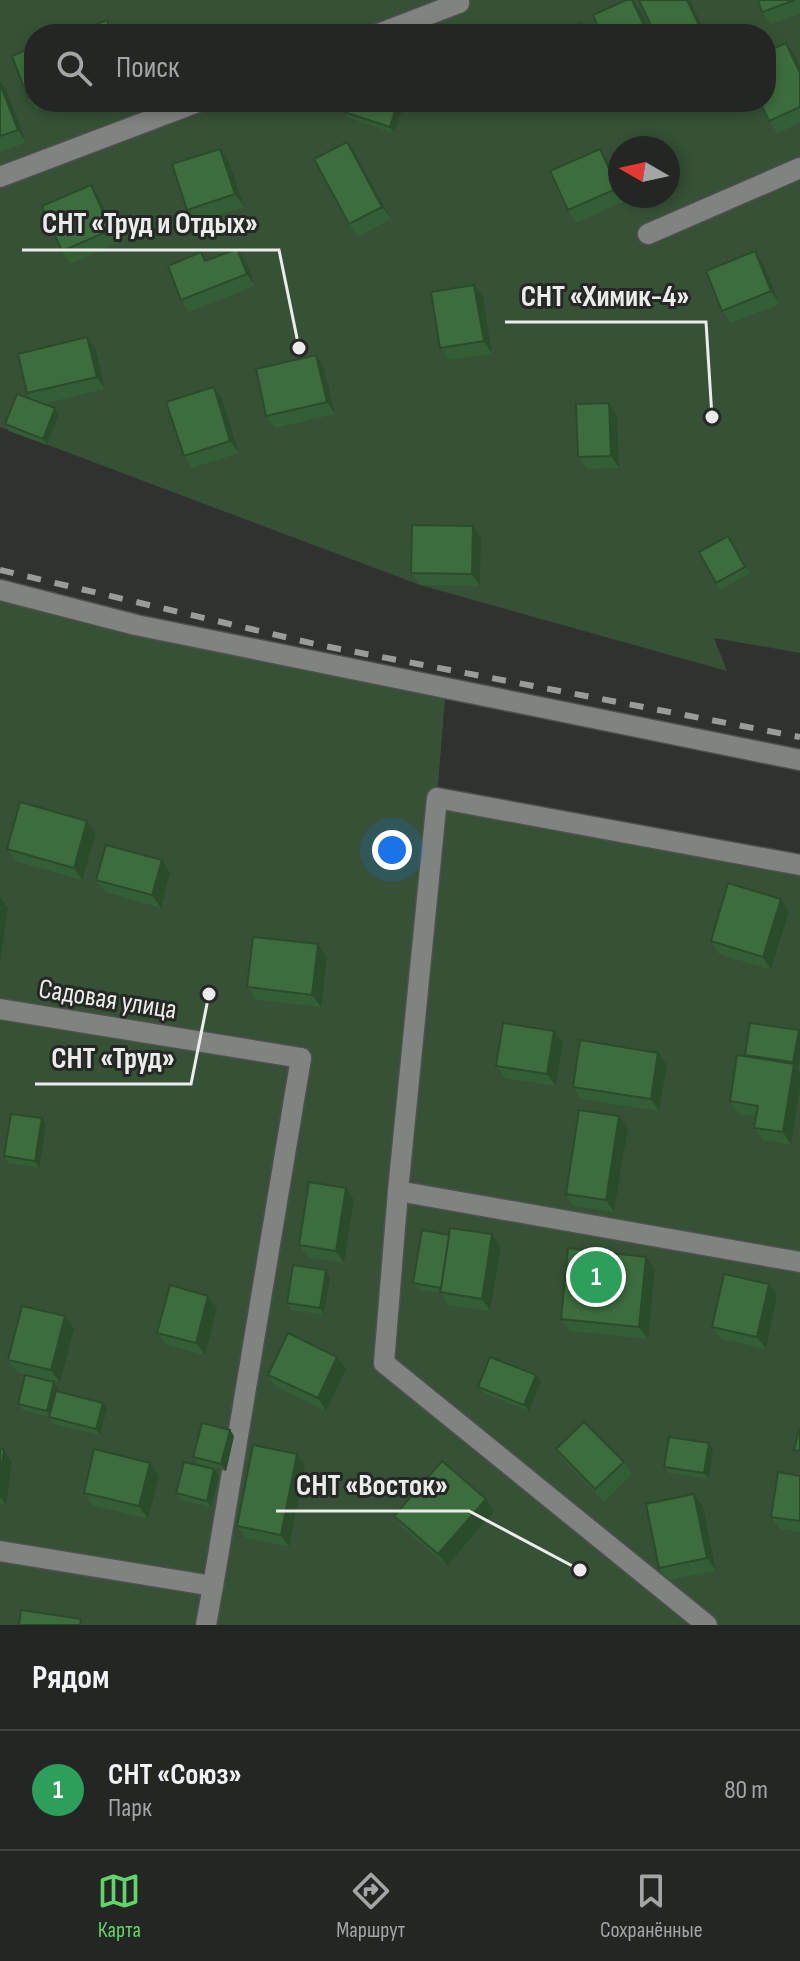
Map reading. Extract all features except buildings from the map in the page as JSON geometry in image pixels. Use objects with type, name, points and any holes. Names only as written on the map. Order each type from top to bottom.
[{"type":"street","points":[[403,24],[458,2]]},
{"type":"street","points":[[0,177],[172,112]]},
{"type":"street","points":[[648,234],[800,168]]},
{"type":"street","points":[[0,590],[136,625],[800,760]]},
{"type":"street","points":[[707,1625],[384,1363],[437,798],[800,865]]},
{"type":"street","name":"Садовая улица","points":[[0,1009],[301,1058],[213,1586]]},
{"type":"street","points":[[398,1191],[800,1262]]},
{"type":"street","points":[[0,1551],[213,1586],[206,1625]]},
{"type":"green space","points":[[0,0],[800,0],[800,653],[714,638],[727,671],[420,585],[0,427]]},
{"type":"green space","points":[[0,590],[446,687],[437,797],[800,865],[800,1625],[0,1625]]},
{"type":"railway","points":[[0,570],[319,645],[800,737]]},
{"type":"place","name":"СНТ «Труд и Отдых»","points":[[299,348]]},
{"type":"place","name":"СНТ «Химик-4»","points":[[712,417]]},
{"type":"place","name":"СНТ «Труд»","points":[[209,994]]},
{"type":"place","name":"СНТ «Союз»","points":[[596,1277]]},
{"type":"place","name":"СНТ «Восток»","points":[[580,1570]]}]
